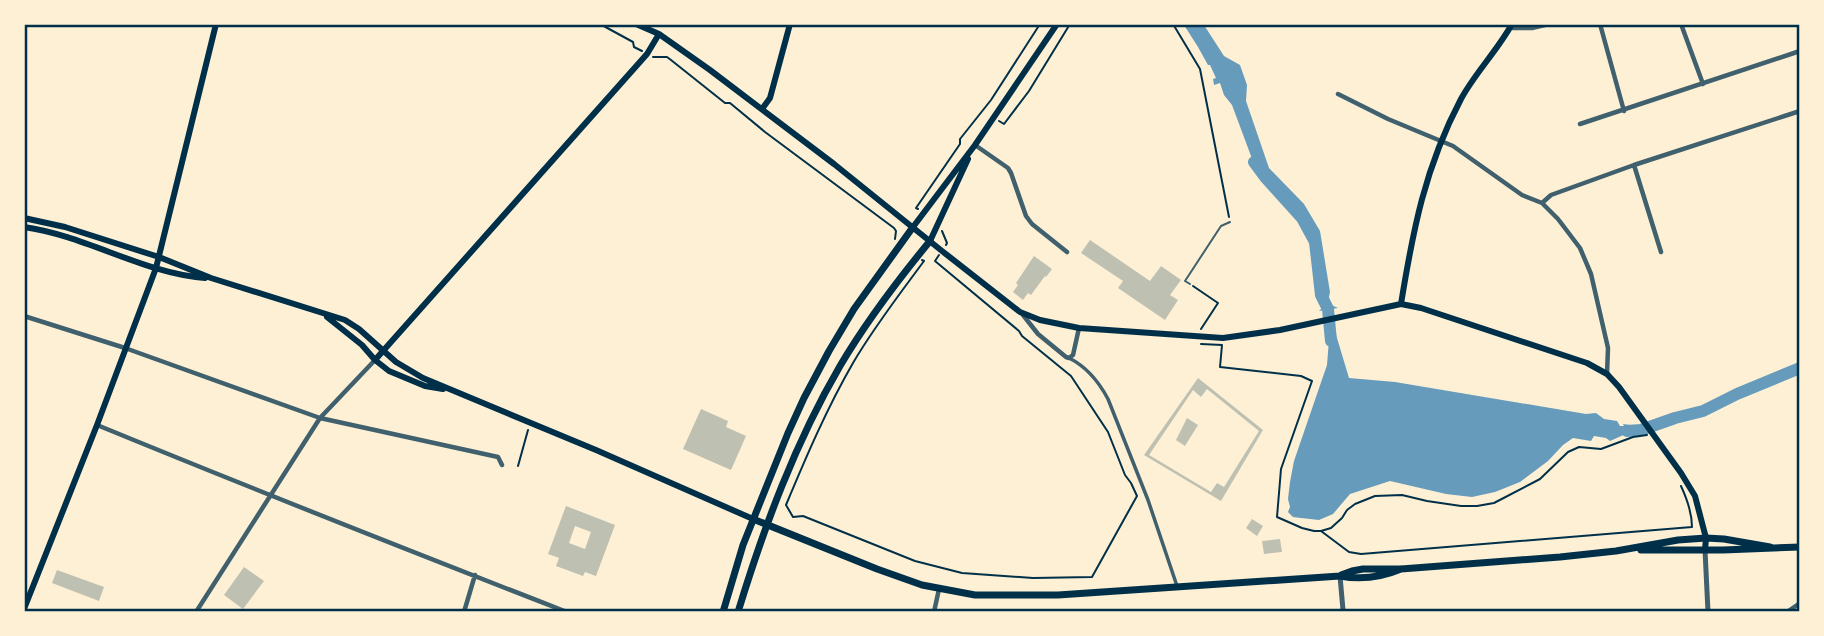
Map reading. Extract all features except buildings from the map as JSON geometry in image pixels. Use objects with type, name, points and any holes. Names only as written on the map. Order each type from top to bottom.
[{"type":"main road","points":[[24,609],[156,268],[216,24]]},
{"type":"main road","points":[[636,24],[659,34],[710,70],[1020,312],[1040,320],[1079,327],[1223,338],[1316,323],[1401,304],[1421,308],[1571,357],[1607,374],[1644,419],[1695,496],[1706,538],[1705,550]]},
{"type":"main road","points":[[762,109],[770,99],[790,24]]},
{"type":"main road","points":[[723,611],[743,545],[788,433],[829,351],[854,309],[975,145],[1057,24]]},
{"type":"main road","points":[[1401,304],[1420,202],[1429,170],[1462,96],[1511,26]]},
{"type":"main road","points":[[375,360],[647,54],[659,34]]},
{"type":"main road","points":[[738,611],[766,524],[801,441],[840,367],[872,317],[930,242],[975,145]]},
{"type":"main road","points":[[24,218],[65,227],[159,257],[211,278],[345,320],[396,362],[453,391],[753,519],[877,569],[939,589],[975,595],[1046,595],[1340,576],[1363,569],[1401,569],[1616,551],[1800,547]]},
{"type":"main road","points":[[24,227],[73,238],[156,268],[188,276],[211,278]]},
{"type":"main road","points":[[322,314],[362,345],[389,371],[425,386],[453,391]]},
{"type":"main road","points":[[1616,551],[1706,538],[1770,547]]},
{"type":"street","points":[[1511,26],[1532,28],[1549,24]]},
{"type":"street","points":[[1600,24],[1624,111]]},
{"type":"street","points":[[1681,24],[1703,84]]},
{"type":"street","points":[[1580,124],[1800,51]]},
{"type":"street","points":[[1338,94],[1388,119],[1453,145],[1522,195],[1542,203],[1558,219],[1580,248],[1591,274],[1608,348],[1607,374]]},
{"type":"street","points":[[1542,203],[1551,195],[1634,165],[1800,111]]},
{"type":"street","points":[[975,145],[1008,168],[1026,216],[1067,252]]},
{"type":"street","points":[[1634,165],[1661,252]]},
{"type":"street","points":[[1020,312],[1038,334],[1066,357],[1082,364],[1103,390],[1148,500],[1177,588]]},
{"type":"street","points":[[24,316],[125,348],[320,418],[498,457],[502,465]]},
{"type":"street","points":[[1069,358],[1073,355],[1079,327]]},
{"type":"street","points":[[196,611],[320,418],[375,360]]},
{"type":"street","points":[[96,425],[567,611]]},
{"type":"street","points":[[1705,550],[1708,611]]},
{"type":"street","points":[[464,611],[475,575]]},
{"type":"street","points":[[1340,576],[1344,611]]},
{"type":"street","points":[[933,611],[939,589]]},
{"type":"street","points":[[1787,611],[1800,603]]},
{"type":"lane","points":[[1190,284],[1185,281],[1192,270],[1221,226],[1230,222]]},
{"type":"path","points":[[600,24],[633,42],[634,47]]},
{"type":"path","points":[[916,208],[1040,24]]},
{"type":"path","points":[[1004,124],[1029,91],[1070,24]]},
{"type":"path","points":[[1173,24],[1200,69],[1230,222]]},
{"type":"path","points":[[655,58],[667,57],[726,103],[730,103],[894,228],[894,239],[901,244]]},
{"type":"path","points":[[943,236],[947,243]]},
{"type":"path","points":[[917,256],[924,261],[853,363],[786,505],[793,517],[803,516],[915,561],[962,573],[1033,579],[1092,577],[1137,496],[1125,475],[1108,432],[1071,376],[935,261]]},
{"type":"path","points":[[1190,284],[1218,303],[1201,329]]},
{"type":"path","points":[[1201,344],[1222,345],[1220,367],[1301,376],[1312,381],[1281,469],[1277,517],[1302,528],[1321,531],[1331,528],[1355,504],[1375,496],[1402,495],[1461,506],[1494,503],[1540,479],[1568,452],[1579,447],[1601,449],[1649,435]]},
{"type":"path","points":[[518,466],[531,423]]},
{"type":"path","points":[[1321,531],[1349,552],[1361,554],[1692,527],[1687,499],[1677,478]]},
{"type":"water","points":[[1184,25],[1204,25],[1224,56],[1240,65],[1247,85],[1246,101],[1269,168],[1304,204],[1320,231],[1330,292],[1328,302],[1338,308],[1319,311],[1324,306],[1314,236],[1303,217],[1254,164],[1232,105],[1224,95],[1220,83],[1214,85],[1213,79],[1216,78],[1210,65]]},
{"type":"water","points":[[1330,327],[1334,328],[1349,378],[1395,382],[1586,414],[1596,413],[1604,419],[1617,421],[1620,426],[1638,426],[1642,432],[1628,433],[1610,441],[1594,436],[1591,441],[1573,438],[1520,482],[1495,492],[1472,497],[1390,481],[1350,494],[1333,514],[1319,520],[1293,517],[1288,512],[1288,499],[1294,461],[1327,365]]},
{"type":"waterway","points":[[1254,162],[1302,218],[1315,242],[1321,295],[1328,309],[1331,341]]},
{"type":"waterway","points":[[1627,431],[1641,430],[1703,411],[1800,368]]}]
